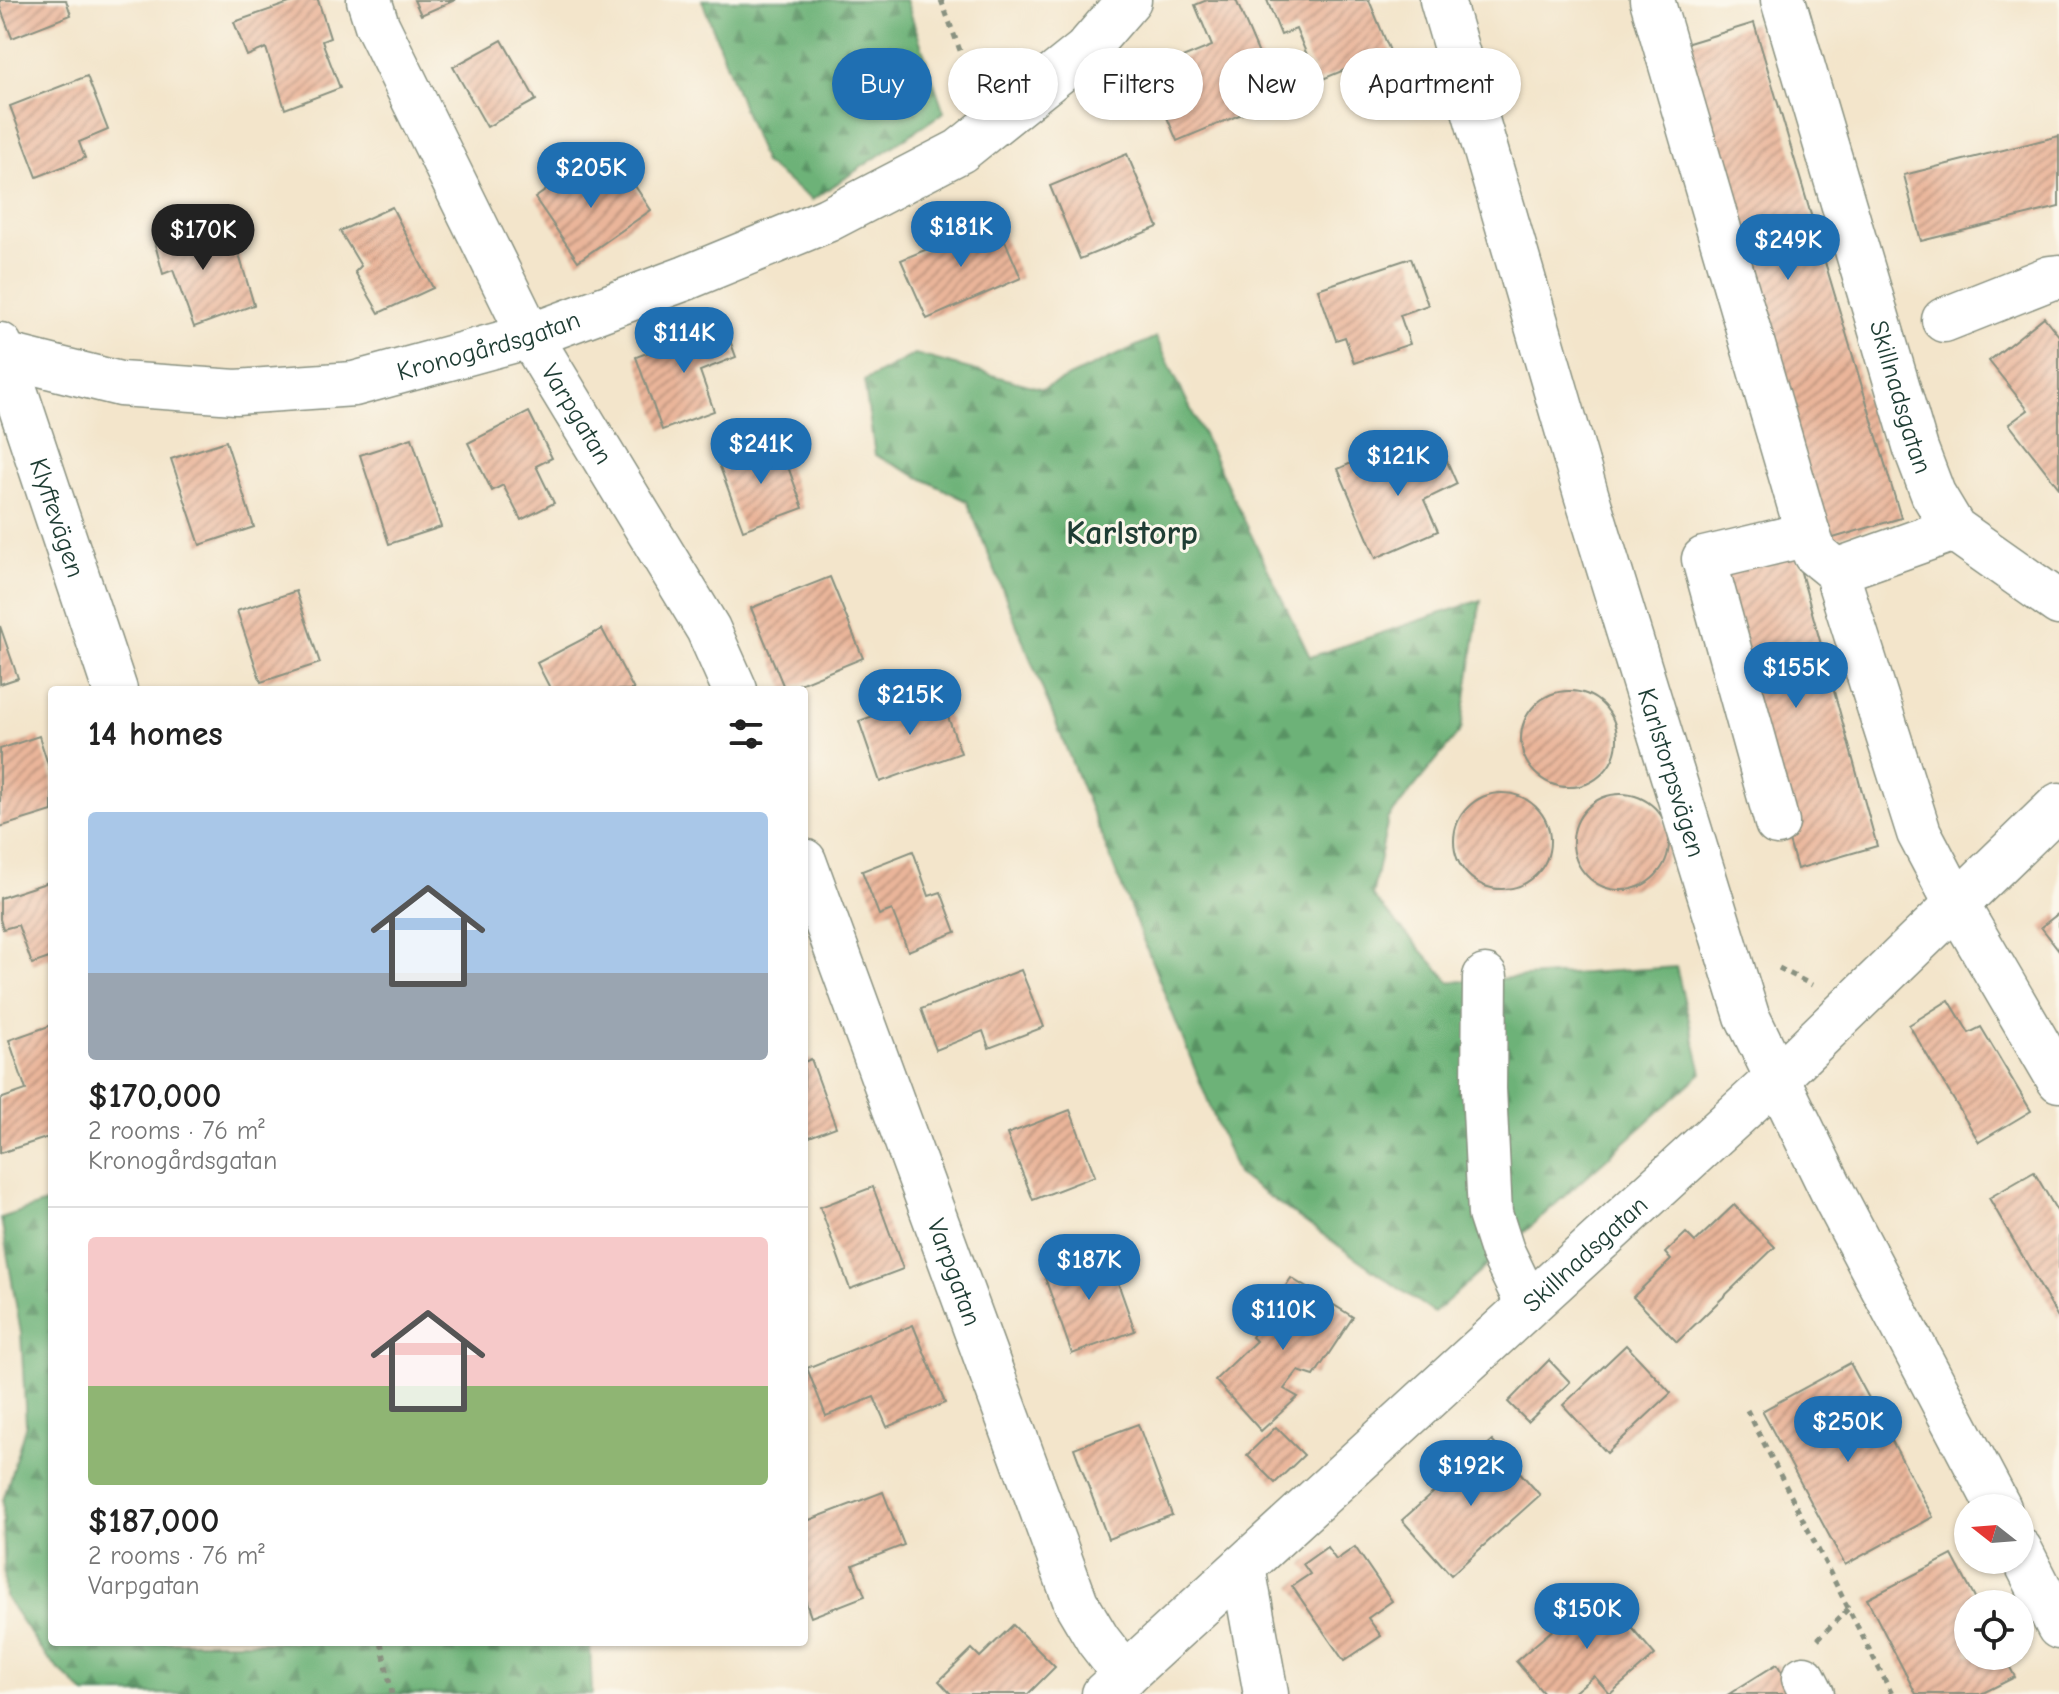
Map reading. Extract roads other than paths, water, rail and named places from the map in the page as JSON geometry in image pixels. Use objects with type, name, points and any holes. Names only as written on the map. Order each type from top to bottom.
[{"type":"street","name":"Varpgatan","points":[[369,0],[377,25],[530,336],[708,629],[733,686]]},
{"type":"street","name":"Kronogårdsgatan","points":[[1,351],[120,384],[236,392],[354,384],[530,336],[686,278],[827,220],[960,151],[1085,51],[1129,0]]},
{"type":"street","name":"Karlstorpsvägen","points":[[1442,0],[1586,494],[1747,1016],[1837,1201],[1992,1494]]},
{"type":"street","points":[[1652,0],[1808,534],[1815,554],[1836,571],[1919,833],[1957,905],[2059,1080]]},
{"type":"street","name":"Skillnadsgatan","points":[[1783,0],[1916,449],[1933,494],[1954,529],[2059,603]]},
{"type":"street","points":[[1944,320],[2059,277]]},
{"type":"street","name":"Klyftevägen","points":[[1,351],[114,686]]},
{"type":"street","points":[[1836,571],[1954,529]]},
{"type":"street","points":[[1777,823],[1704,559],[1808,534]]},
{"type":"street","name":"Skillnadsgatan","points":[[1115,1684],[1778,1077],[2059,805]]},
{"type":"street","name":"Varpgatan","points":[[808,872],[1076,1603],[1098,1640],[1115,1684]]},
{"type":"street","points":[[1485,977],[1484,1089],[1490,1214],[1502,1251],[1528,1305]]},
{"type":"street","points":[[1243,1567],[1266,1694]]},
{"type":"street","points":[[2032,1574],[2059,1627]]},
{"type":"district","name":"Karlstorp","points":[[1132,532]]}]
